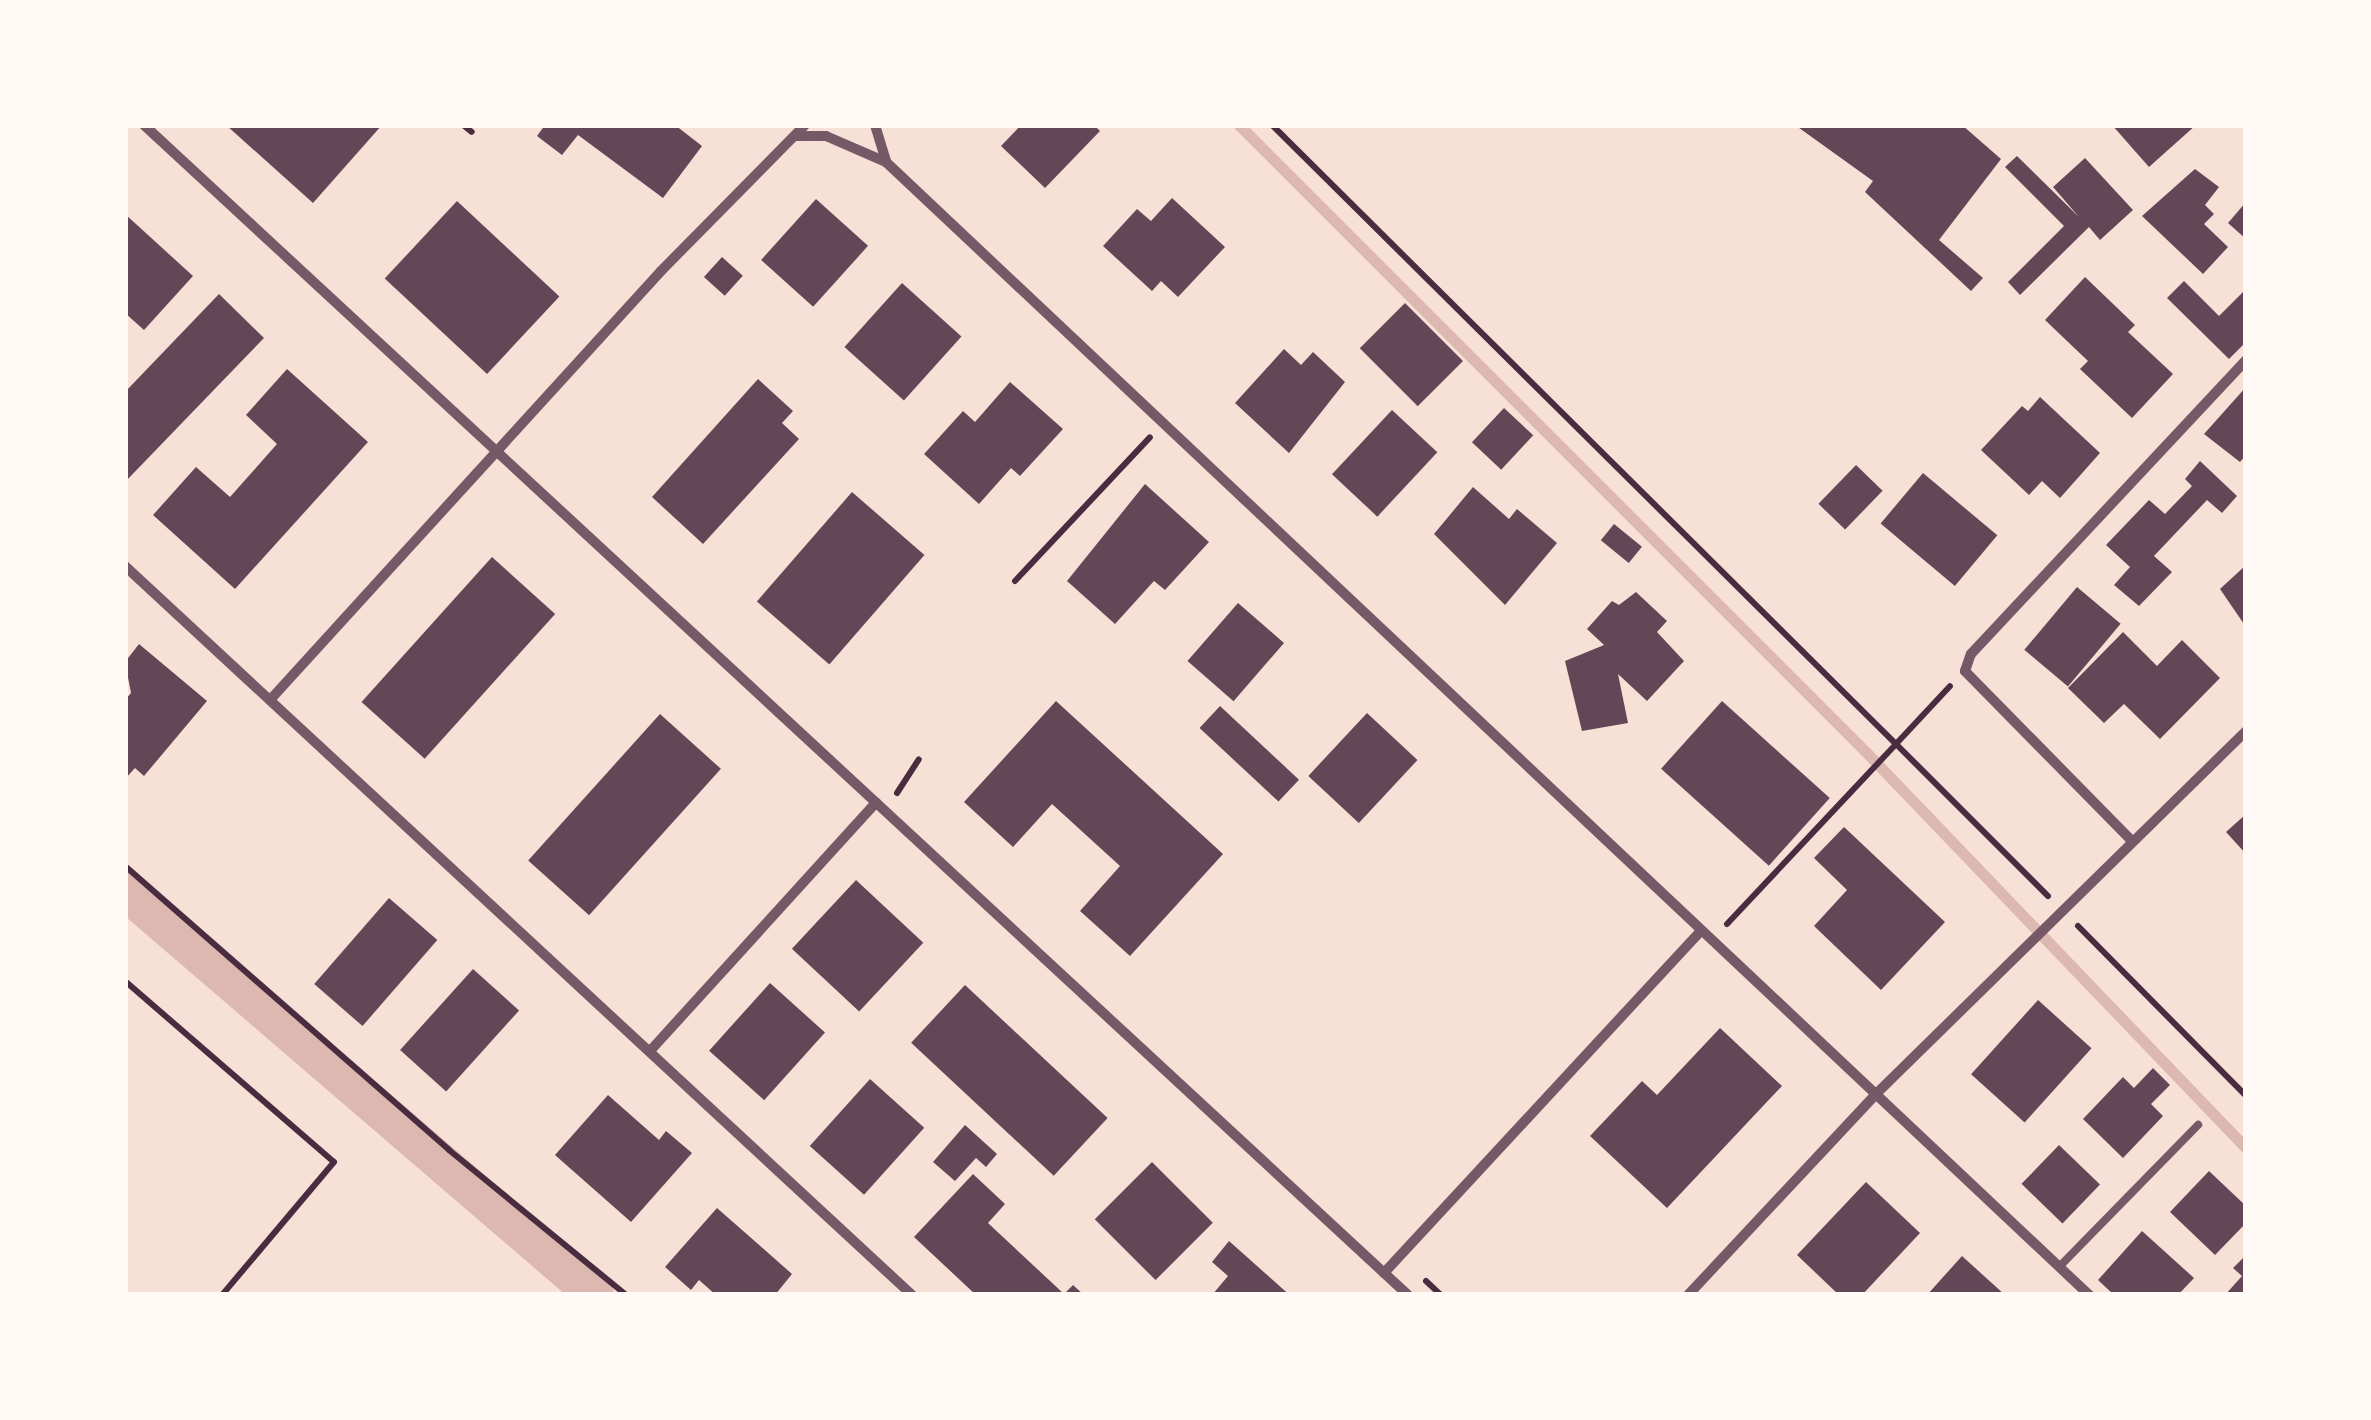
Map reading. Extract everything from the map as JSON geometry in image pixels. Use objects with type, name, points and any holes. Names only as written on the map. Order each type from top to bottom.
[{"type":"street","points":[[144,125],[1408,1295]]},
{"type":"street","points":[[270,700],[498,449],[806,125]]},
{"type":"street","points":[[875,125],[886,162]]},
{"type":"street","points":[[795,136],[826,136],[886,162],[2089,1295]]},
{"type":"street","points":[[2132,840],[1965,672],[1982,642],[2246,360]]},
{"type":"street","points":[[125,566],[912,1295]]},
{"type":"street","points":[[1688,1295],[2029,940],[2246,731]]},
{"type":"street","points":[[650,1052],[876,803]]},
{"type":"street","points":[[1384,1273],[1700,932]]},
{"type":"lane","points":[[2059,1266],[2198,1125]]},
{"type":"path","points":[[463,125],[472,132]]},
{"type":"path","points":[[1272,125],[1896,744]]},
{"type":"path","points":[[1016,581],[1161,425]]},
{"type":"path","points":[[1710,942],[1965,672]]},
{"type":"path","points":[[896,794],[918,758]]},
{"type":"path","points":[[125,866],[449,1150],[626,1295]]},
{"type":"path","points":[[125,981],[334,1162],[222,1295]]},
{"type":"building","points":[[226,125],[382,125],[313,203]]},
{"type":"building","points":[[545,125],[675,125],[702,146],[663,198],[578,135],[562,155],[537,136]]},
{"type":"building","points":[[1021,125],[1094,125],[1100,131],[1045,188],[1001,146]]},
{"type":"building","points":[[1795,125],[1962,125],[2001,159],[1939,240],[1983,278],[1971,291],[1865,192],[1873,181]]},
{"type":"building","points":[[2112,125],[2196,125],[2149,167]]},
{"type":"building","points":[[2017,156],[2079,217],[2053,187],[2085,158],[2133,210],[2100,240],[2089,227],[2020,295],[2008,282],[2064,226],[2005,167]]},
{"type":"building","points":[[2195,169],[2219,187],[2205,205],[2214,214],[2204,224],[2228,247],[2203,274],[2142,216]]},
{"type":"building","points":[[1172,198],[1225,247],[1178,297],[1161,281],[1152,291],[1103,246],[1137,209],[1151,221]]},
{"type":"building","points":[[816,199],[868,246],[813,307],[761,260]]},
{"type":"building","points":[[457,201],[559,296],[487,374],[385,279]]},
{"type":"building","points":[[2246,202],[2246,239],[2228,223]]},
{"type":"building","points":[[125,214],[193,276],[144,330],[125,313]]},
{"type":"building","points":[[722,257],[743,276],[725,296],[704,277]]},
{"type":"building","points":[[2085,277],[2135,325],[2128,332],[2173,374],[2132,418],[2080,369],[2088,361],[2045,320]]},
{"type":"building","points":[[2184,281],[2219,316],[2246,289],[2246,342],[2229,359],[2167,298]]},
{"type":"building","points":[[902,283],[961,337],[904,400],[844,347]]},
{"type":"building","points":[[219,294],[264,338],[125,482],[125,392]]},
{"type":"building","points":[[1405,303],[1463,361],[1418,406],[1360,348]]},
{"type":"building","points":[[1284,349],[1301,365],[1313,352],[1345,382],[1289,453],[1235,403]]},
{"type":"building","points":[[287,369],[368,442],[235,589],[153,515],[196,467],[230,497],[277,444],[246,415]]},
{"type":"building","points":[[758,379],[793,411],[782,423],[799,439],[703,544],[652,497]]},
{"type":"building","points":[[1010,382],[1063,429],[1020,476],[1011,468],[979,504],[924,454],[963,411],[975,422]]},
{"type":"building","points":[[2246,387],[2246,455],[2240,462],[2204,434]]},
{"type":"building","points":[[2040,397],[2100,453],[2060,498],[2042,481],[2029,495],[1981,450],[2022,406],[2028,411]]},
{"type":"building","points":[[1504,408],[1533,435],[1501,470],[1472,442]]},
{"type":"building","points":[[1392,410],[1437,452],[1377,517],[1332,474]]},
{"type":"building","points":[[2200,461],[2237,496],[2222,513],[2207,500],[2154,556],[2172,572],[2139,606],[2114,585],[2130,567],[2106,545],[2149,500],[2165,514],[2192,486],[2185,479]]},
{"type":"building","points":[[1856,465],[1883,491],[1845,530],[1818,504]]},
{"type":"building","points":[[1923,473],[1997,535],[1955,586],[1881,524]]},
{"type":"building","points":[[1145,484],[1209,542],[1165,590],[1154,581],[1115,624],[1067,581]]},
{"type":"building","points":[[1473,487],[1509,519],[1517,509],[1557,543],[1505,605],[1434,534]]},
{"type":"building","points":[[852,492],[924,555],[829,664],[757,601]]},
{"type":"building","points":[[1614,524],[1642,547],[1629,563],[1601,540]]},
{"type":"building","points":[[492,557],[555,614],[425,759],[362,702]]},
{"type":"building","points":[[2246,565],[2246,627],[2220,589]]},
{"type":"building","points":[[2077,587],[2121,624],[2068,686],[2024,650]]},
{"type":"building","points":[[1636,592],[1667,621],[1657,632],[1684,661],[1647,701],[1618,674],[1628,723],[1582,731],[1565,661],[1604,645],[1587,629],[1612,601],[1619,605]]},
{"type":"building","points":[[1238,603],[1284,643],[1234,701],[1187,661]]},
{"type":"building","points":[[2123,632],[2157,666],[2182,640],[2220,678],[2160,739],[2124,704],[2104,723],[2068,688]]},
{"type":"building","points":[[139,644],[207,701],[144,776],[135,768],[125,779],[125,700],[131,693],[125,662]]},
{"type":"building","points":[[1056,701],[1223,854],[1130,956],[1080,911],[1120,866],[1052,804],[1013,847],[964,802]]},
{"type":"building","points":[[1722,701],[1830,798],[1769,866],[1661,769]]},
{"type":"building","points":[[1220,706],[1299,780],[1279,802],[1200,728]]},
{"type":"building","points":[[1367,713],[1417,760],[1359,823],[1308,776]]},
{"type":"building","points":[[660,714],[721,769],[589,915],[528,860]]},
{"type":"building","points":[[2246,814],[2246,854],[2226,832]]},
{"type":"building","points":[[1844,827],[1945,922],[1881,990],[1814,926],[1847,890],[1814,858]]},
{"type":"building","points":[[856,880],[923,943],[859,1011],[792,949]]},
{"type":"building","points":[[389,898],[437,940],[363,1026],[314,984]]},
{"type":"building","points":[[473,969],[519,1010],[446,1091],[400,1050]]},
{"type":"building","points":[[770,983],[825,1033],[764,1100],[709,1051]]},
{"type":"building","points":[[965,985],[1108,1118],[1054,1176],[911,1043]]},
{"type":"building","points":[[2038,1000],[2092,1048],[2025,1122],[1971,1074]]},
{"type":"building","points":[[1720,1028],[1782,1086],[1667,1208],[1590,1136],[1642,1081],[1657,1095]]},
{"type":"building","points":[[2153,1068],[2170,1085],[2151,1104],[2163,1116],[2123,1158],[2083,1119],[2123,1077],[2134,1088]]},
{"type":"building","points":[[870,1079],[924,1128],[864,1195],[810,1146]]},
{"type":"building","points":[[608,1095],[659,1140],[666,1131],[692,1153],[631,1222],[555,1155]]},
{"type":"building","points":[[965,1125],[997,1154],[986,1167],[976,1158],[955,1181],[933,1162]]},
{"type":"building","points":[[2059,1145],[2100,1185],[2062,1223],[2021,1184]]},
{"type":"building","points":[[1152,1162],[1213,1223],[1156,1280],[1095,1219]]},
{"type":"building","points":[[2209,1171],[2246,1206],[2246,1223],[2215,1255],[2170,1212]]},
{"type":"building","points":[[973,1174],[1005,1204],[988,1223],[1064,1294],[1073,1285],[1084,1295],[976,1295],[914,1237]]},
{"type":"building","points":[[1866,1182],[1920,1233],[1862,1295],[1839,1295],[1797,1255]]},
{"type":"building","points":[[717,1208],[792,1274],[775,1295],[716,1295],[699,1280],[691,1290],[665,1267]]},
{"type":"building","points":[[2142,1231],[2194,1278],[2178,1295],[2114,1295],[2098,1280]]},
{"type":"building","points":[[1229,1241],[1290,1295],[1212,1295],[1228,1276],[1212,1262]]},
{"type":"building","points":[[2246,1255],[2246,1295],[2225,1295],[2242,1276],[2233,1268]]},
{"type":"building","points":[[1962,1256],[2005,1295],[1927,1295]]},
{"type":"waterway","points":[[1239,125],[1865,751],[2246,1148]]},
{"type":"waterway","points":[[125,891],[595,1295]]}]
